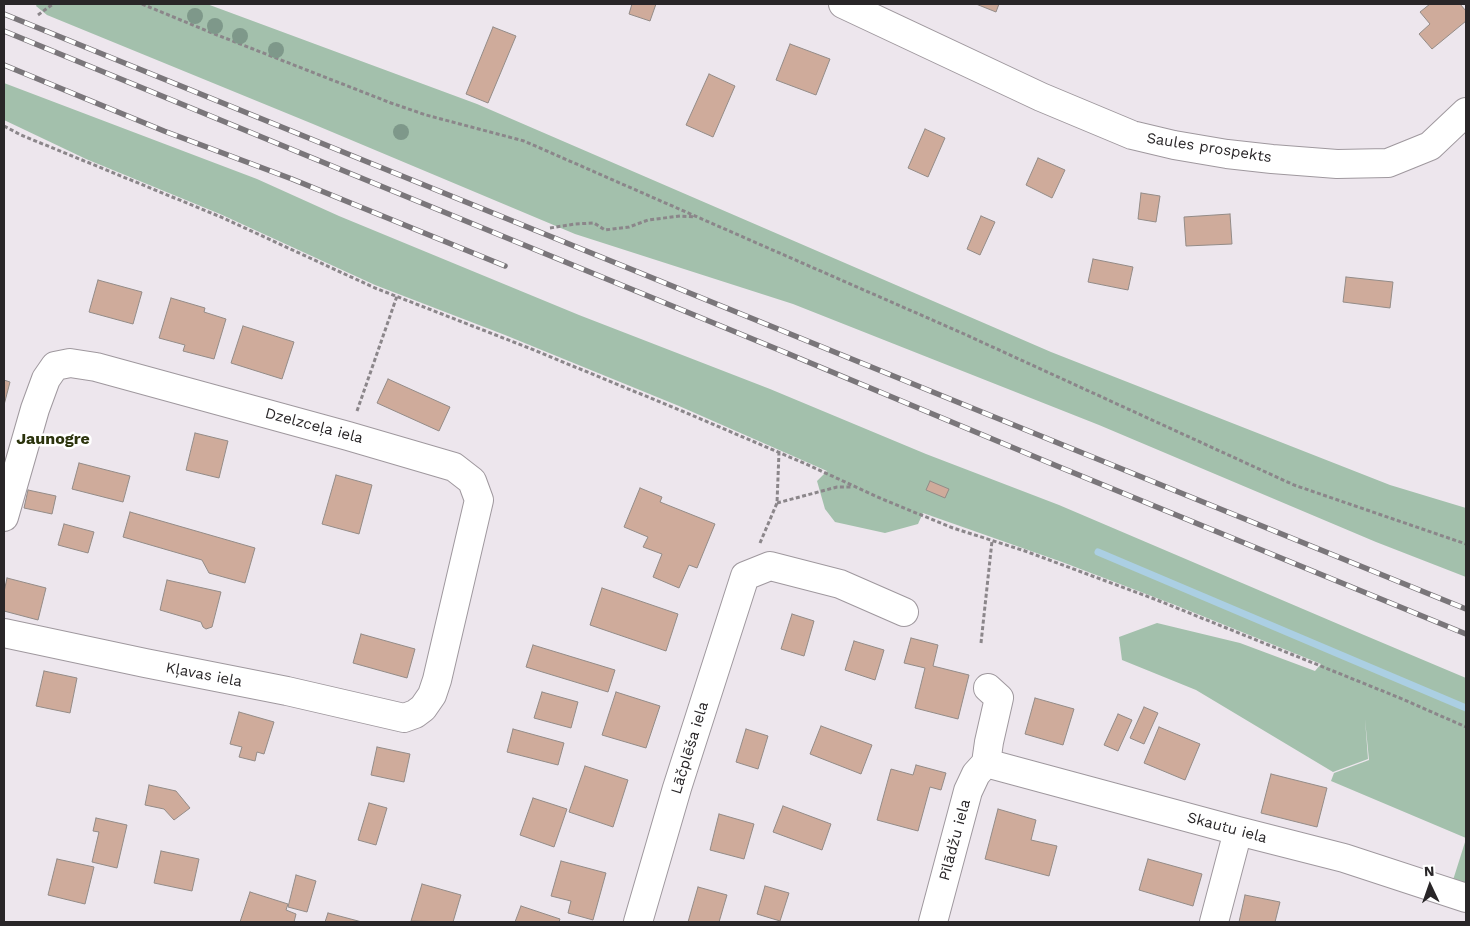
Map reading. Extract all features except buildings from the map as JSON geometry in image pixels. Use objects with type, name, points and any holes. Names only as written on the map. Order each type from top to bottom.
[{"type":"street","name":"Saules prospekts","points":[[843,4],[1041,96],[1132,135],[1209,151],[1272,159],[1337,164],[1388,162],[1430,146],[1466,112]]},
{"type":"street","name":"Dzelzceļa iela","points":[[4,516],[35,409],[46,379],[55,366],[70,363],[96,367],[454,467],[472,481],[479,500],[432,695],[423,708],[415,714],[404,718]]},
{"type":"street","points":[[745,576],[770,566],[840,584],[904,612]]},
{"type":"street","name":"Lāčplēša iela","points":[[638,922],[677,788],[745,576]]},
{"type":"street","name":"Kļavas iela","points":[[4,633],[296,693],[404,718]]},
{"type":"street","points":[[986,763],[999,698],[988,688]]},
{"type":"street","name":"Skautu iela","points":[[986,763],[1238,832],[1344,858],[1466,898]]},
{"type":"street","name":"Pīlādžu iela","points":[[933,922],[968,791],[976,774],[986,763]]},
{"type":"street","points":[[1214,922],[1238,832]]},
{"type":"path","points":[[38,15],[53,4]]},
{"type":"path","points":[[142,4],[408,109],[524,141],[962,333],[1294,485],[1466,544]]},
{"type":"path","points":[[4,126],[21,135],[221,217],[358,281],[682,411],[953,528],[1025,551],[1156,600],[1400,698],[1466,727]]},
{"type":"path","points":[[550,228],[594,223],[605,230],[629,227],[648,220],[680,216],[697,217]]},
{"type":"path","points":[[348,436],[397,296]]},
{"type":"path","points":[[745,576],[777,503],[779,452]]},
{"type":"path","points":[[777,503],[837,487],[855,487]]},
{"type":"path","points":[[981,643],[992,541]]},
{"type":"green space","points":[[37,4],[207,4],[477,104],[1051,352],[1390,485],[1466,508],[1466,577],[1376,542],[1099,425],[793,304],[575,234],[47,15],[36,6]]},
{"type":"green space","points":[[4,83],[257,179],[339,216],[579,315],[770,389],[926,454],[1059,505],[1466,678],[1466,838],[1331,781],[1334,773],[1369,760],[1365,719],[1368,759],[1333,772],[1196,690],[1122,660],[1119,637],[1157,623],[1240,643],[1315,671],[1321,664],[1062,562],[923,513],[918,524],[885,533],[835,522],[825,509],[817,481],[827,471],[679,406],[505,335],[375,285],[220,214],[86,159],[4,120]]},
{"type":"green space","points":[[1466,839],[1466,885],[1451,883],[1454,877]]},
{"type":"waterway","points":[[1098,552],[1466,708]]},
{"type":"railway","points":[[4,14],[1466,609]]},
{"type":"railway","points":[[4,31],[1466,634]]},
{"type":"railway","points":[[4,65],[164,131],[292,179],[505,266]]},
{"type":"district","name":"Jaunogre","points":[[53,439]]}]
